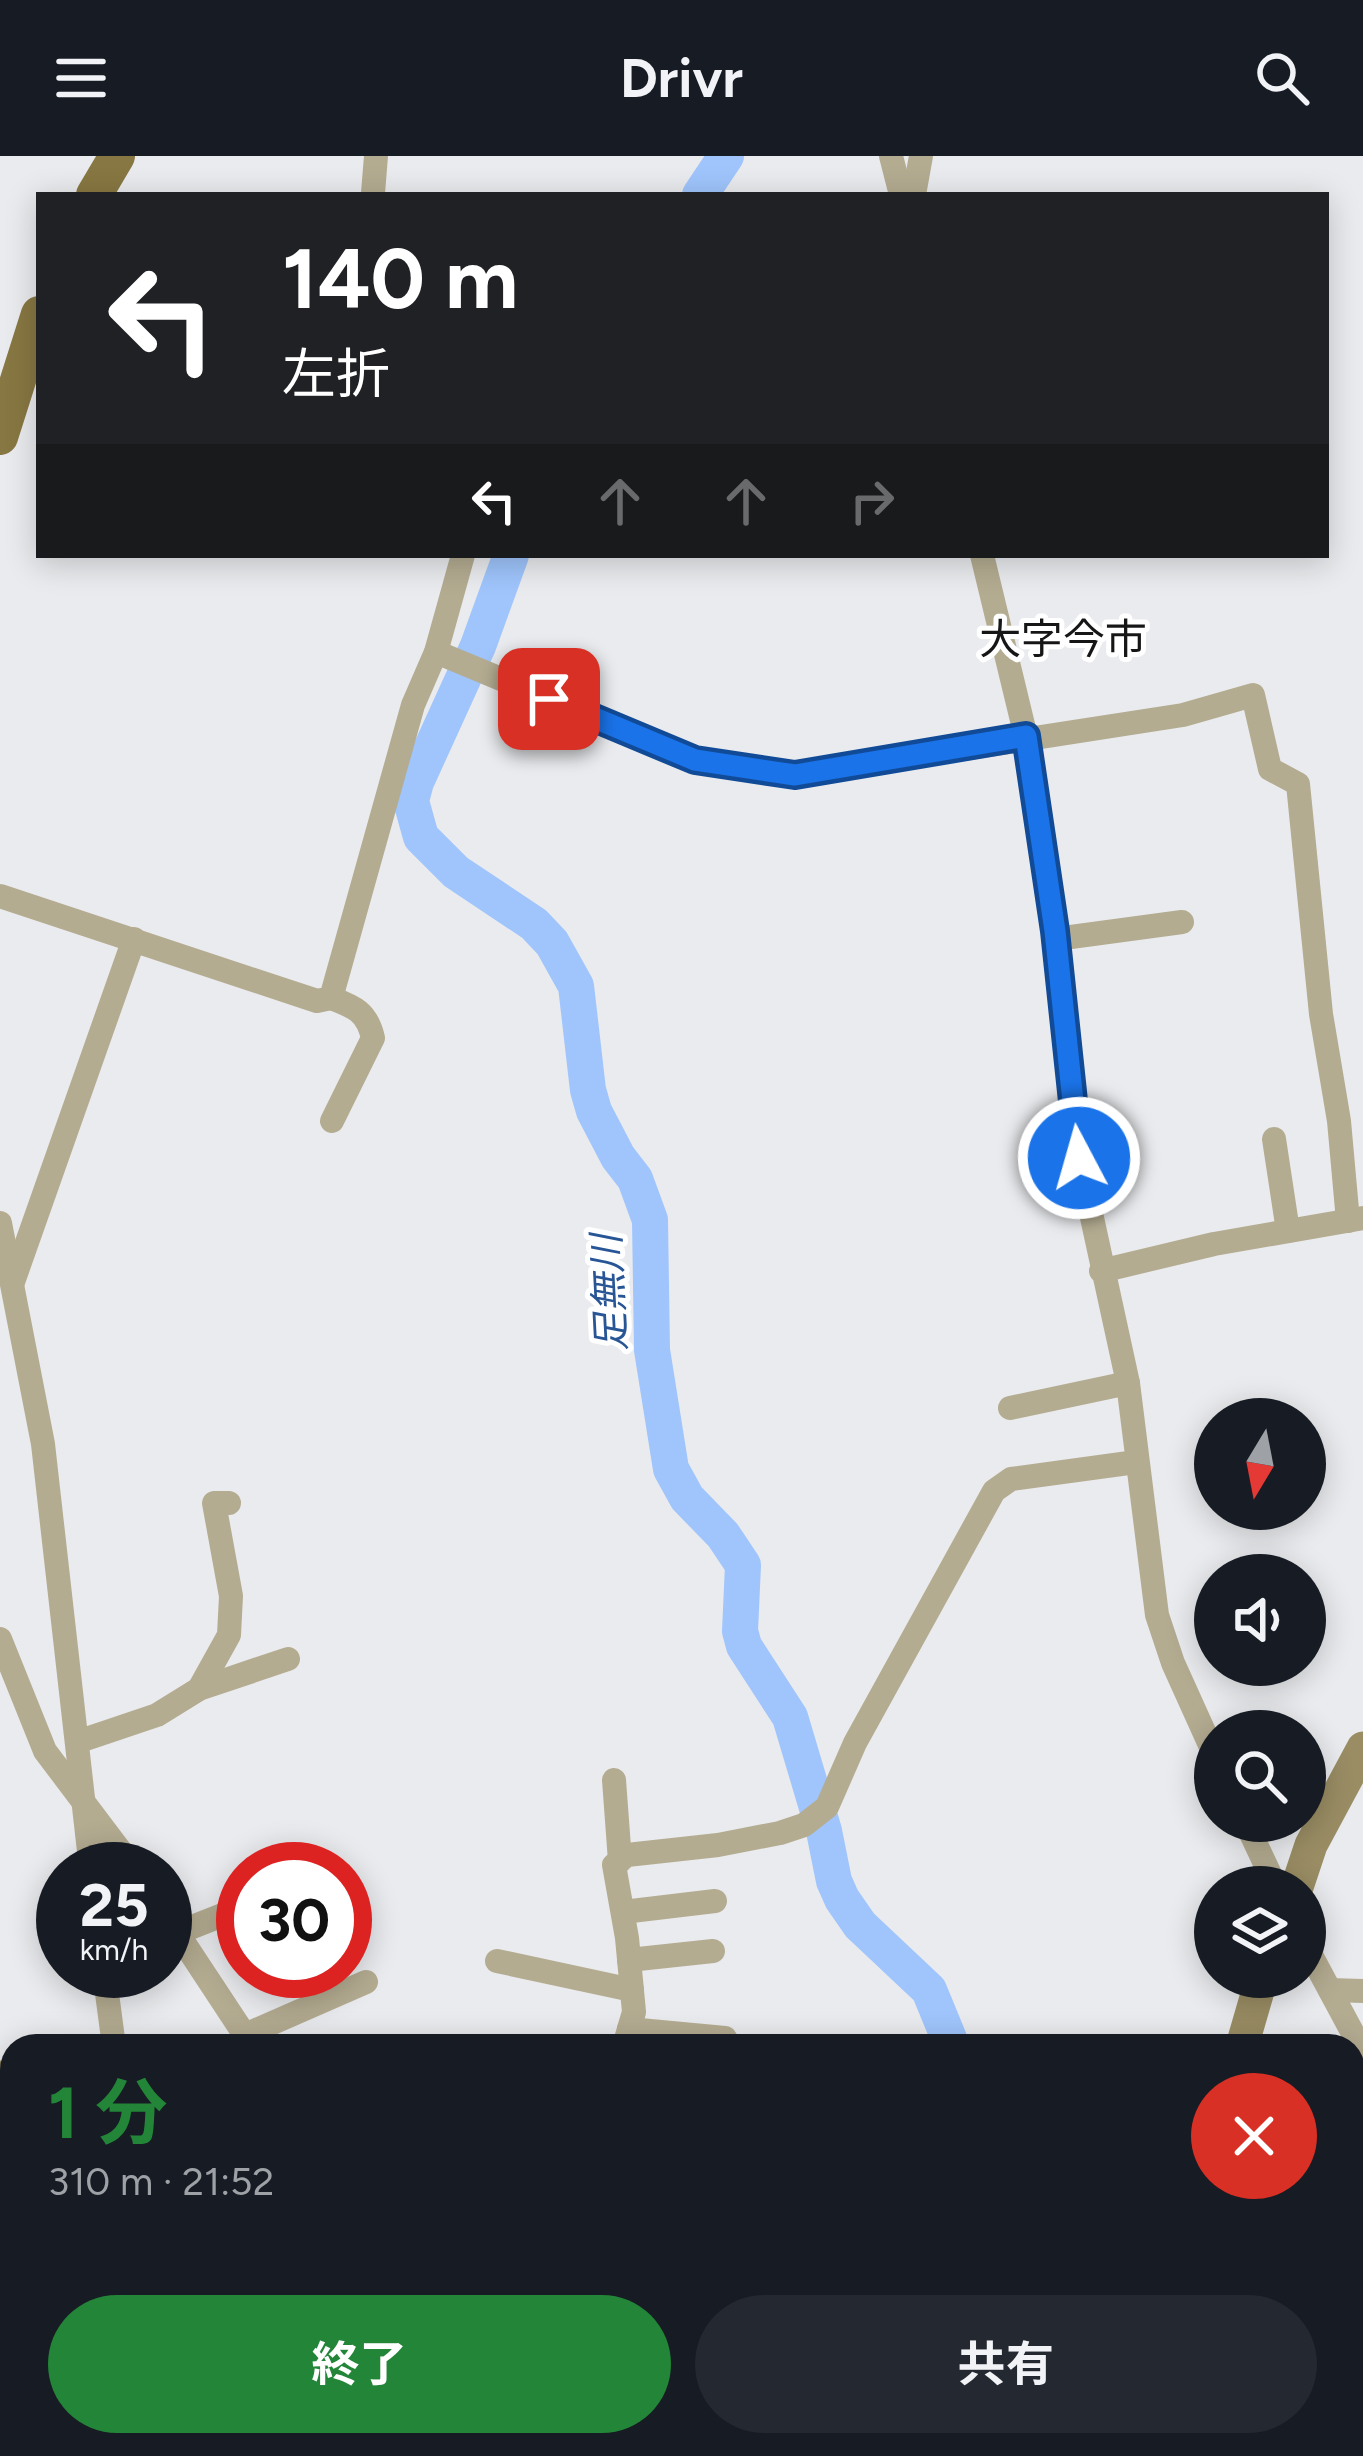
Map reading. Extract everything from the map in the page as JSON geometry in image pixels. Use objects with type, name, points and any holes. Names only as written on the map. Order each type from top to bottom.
[{"type":"main road","points":[[96,192],[117,156]]},
{"type":"main road","points":[[0,436],[36,323]]},
{"type":"street","points":[[374,192],[376,156]]},
{"type":"street","points":[[891,156],[900,192]]},
{"type":"street","points":[[915,192],[921,156]]},
{"type":"street","points":[[331,998],[413,705],[436,652],[462,558]]},
{"type":"street","points":[[983,558],[1026,736],[1056,939],[1079,1158],[1128,1383],[1157,1615],[1194,1710]]},
{"type":"street","points":[[436,652],[695,760],[795,775],[1183,715],[1253,694],[1270,769],[1298,784],[1321,1014],[1356,1220],[1214,1244],[1101,1270]]},
{"type":"street","points":[[0,896],[317,1001],[331,998],[358,1008],[374,1038],[332,1120]]},
{"type":"street","points":[[1056,939],[1182,922]]},
{"type":"street","points":[[12,1284],[134,939]]},
{"type":"street","points":[[1274,1139],[1288,1231]]},
{"type":"street","points":[[0,1222],[43,1444],[88,1842]]},
{"type":"street","points":[[1010,1408],[1128,1383]]},
{"type":"street","points":[[627,2034],[634,2012],[614,1865],[627,1855],[718,1845],[804,1825],[827,1807],[856,1743],[994,1491],[1011,1479],[1136,1462]]},
{"type":"street","points":[[199,1689],[229,1635],[231,1596],[214,1503],[229,1503]]},
{"type":"street","points":[[0,1639],[45,1751],[114,1842]]},
{"type":"street","points":[[77,1742],[157,1715],[199,1689],[288,1659]]},
{"type":"street","points":[[1304,1866],[1363,1748]]},
{"type":"street","points":[[614,1780],[620,1861]]},
{"type":"street","points":[[623,1912],[715,1901]]},
{"type":"street","points":[[629,1960],[713,1951]]},
{"type":"street","points":[[192,1956],[243,2034]]},
{"type":"street","points":[[497,1961],[632,1990]]},
{"type":"street","points":[[1326,1983],[1353,2034]]},
{"type":"street","points":[[1330,1990],[1363,1991]]},
{"type":"street","points":[[108,1998],[112,2034]]},
{"type":"street","points":[[262,2034],[334,1998]]},
{"type":"street","points":[[1245,2034],[1256,1998]]},
{"type":"waterway","name":"足無川","points":[[702,192],[726,156]]},
{"type":"waterway","name":"足無川","points":[[510,558],[478,646],[416,782],[411,801],[421,837],[456,872],[534,924],[552,943],[576,986],[594,1111],[635,1179],[650,1220],[652,1350],[671,1469],[687,1498],[723,1535],[743,1565],[740,1631],[744,1646],[790,1717],[842,1899],[860,1925],[929,1990],[947,2034]]},
{"type":"district","name":"大字今市","points":[[1063,639]]},
{"type":"route","points":[[549,699],[695,760],[795,775],[1026,736],[1055,931],[1079,1158]]}]
